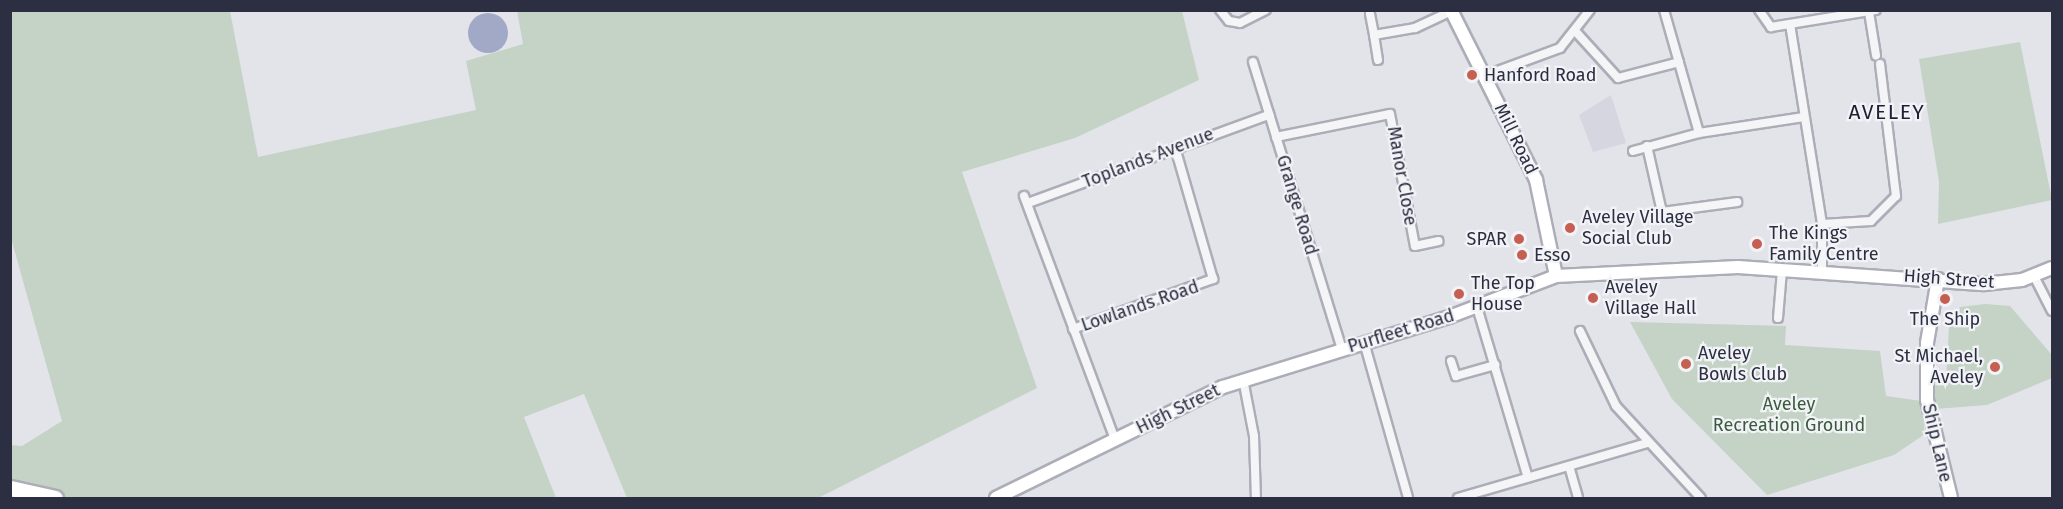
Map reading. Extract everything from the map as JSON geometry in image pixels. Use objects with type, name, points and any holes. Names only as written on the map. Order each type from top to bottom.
[{"type":"highway","points":[[10,488],[55,498]]},
{"type":"street","points":[[1220,10],[1228,21],[1240,23],[1266,10]]},
{"type":"street","points":[[1484,76],[1560,48],[1577,33],[1590,10]]},
{"type":"street","points":[[1664,10],[1699,133]]},
{"type":"street","points":[[1759,10],[1766,25],[1790,24],[1873,11],[1876,55]]},
{"type":"street","points":[[1374,35],[1415,28],[1451,11]]},
{"type":"street","name":"Mill Road","points":[[1451,11],[1536,180],[1556,276]]},
{"type":"street","points":[[1370,14],[1378,60]]},
{"type":"street","points":[[1790,24],[1822,224],[1822,272]]},
{"type":"street","points":[[1577,33],[1618,78],[1679,62]]},
{"type":"street","name":"Grange Road","points":[[1253,62],[1342,349]]},
{"type":"street","points":[[1822,224],[1871,220],[1896,196],[1880,64]]},
{"type":"street","name":"Manor Close","points":[[1276,137],[1390,114],[1415,246],[1438,241]]},
{"type":"street","name":"Toplands Avenue","points":[[1073,329],[1026,200],[1269,115]]},
{"type":"street","points":[[1633,151],[1699,133],[1804,117]]},
{"type":"street","points":[[1647,146],[1662,212],[1737,202]]},
{"type":"street","name":"Lowlands Road","points":[[1073,329],[1213,279],[1175,147]]},
{"type":"street","name":"High Street","points":[[1556,276],[1782,270],[1994,284],[2034,276],[2052,268]]},
{"type":"street","points":[[1778,318],[1782,270]]},
{"type":"street","name":"Purfleet Road","points":[[1243,379],[1478,307],[1556,276]]},
{"type":"street","points":[[2034,276],[2052,310]]},
{"type":"street","name":"Ship Lane","points":[[1938,279],[1927,344],[1927,400],[1951,498]]},
{"type":"street","points":[[1478,307],[1528,478]]},
{"type":"street","points":[[996,498],[1115,440],[1073,329]]},
{"type":"street","points":[[1581,331],[1600,379],[1647,443],[1701,498]]},
{"type":"street","points":[[1364,342],[1408,498]]},
{"type":"street","points":[[1451,361],[1456,376],[1495,365]]},
{"type":"street","points":[[1243,379],[1254,436],[1256,498]]},
{"type":"street","name":"High Street","points":[[1115,440],[1243,379]]},
{"type":"street","points":[[1458,498],[1472,497],[1647,443]]},
{"type":"street","points":[[1569,466],[1578,498]]},
{"type":"shaded area","points":[[1611,95],[1626,143],[1593,152],[1579,115]]},
{"type":"green space","points":[[11,11],[230,11],[258,157],[476,110],[466,61],[523,44],[517,11],[1182,11],[1199,80],[1075,138],[962,172],[1037,388],[818,498],[627,498],[584,394],[524,417],[556,498],[64,498],[11,486],[11,445],[22,446],[62,421],[11,238]]},
{"type":"green space","points":[[2020,42],[2052,200],[1938,224],[1939,182],[1919,59]]},
{"type":"green space","points":[[1985,304],[2010,306],[2052,355],[2052,378],[1987,405],[1935,409],[1932,386],[1946,383],[1949,326],[1960,307]]},
{"type":"green space","name":"Aveley Recreation Ground","points":[[1630,322],[1786,326],[1785,345],[1880,351],[1886,396],[1921,401],[1925,434],[1894,455],[1767,495],[1672,399]]},
{"type":"water","points":[[488,13],[502,19],[508,33],[502,47],[488,53],[474,47],[468,33],[474,19]]},
{"type":"place","name":"Hanford Road","points":[[1472,75]]},
{"type":"place","name":"Aveley Village Social Club","points":[[1570,228]]},
{"type":"place","name":"SPAR","points":[[1519,239]]},
{"type":"place","name":"The Kings Family Centre","points":[[1757,244]]},
{"type":"place","name":"Esso","points":[[1522,255]]},
{"type":"place","name":"The Top House","points":[[1459,294]]},
{"type":"place","name":"Aveley Village Hall","points":[[1593,298]]},
{"type":"place","name":"The Ship","points":[[1945,299]]},
{"type":"place","name":"Aveley Bowls Club","points":[[1686,364]]},
{"type":"place","name":"St Michael, Aveley","points":[[1995,367]]},
{"type":"district","name":"AVELEY","points":[[1887,112]]}]
